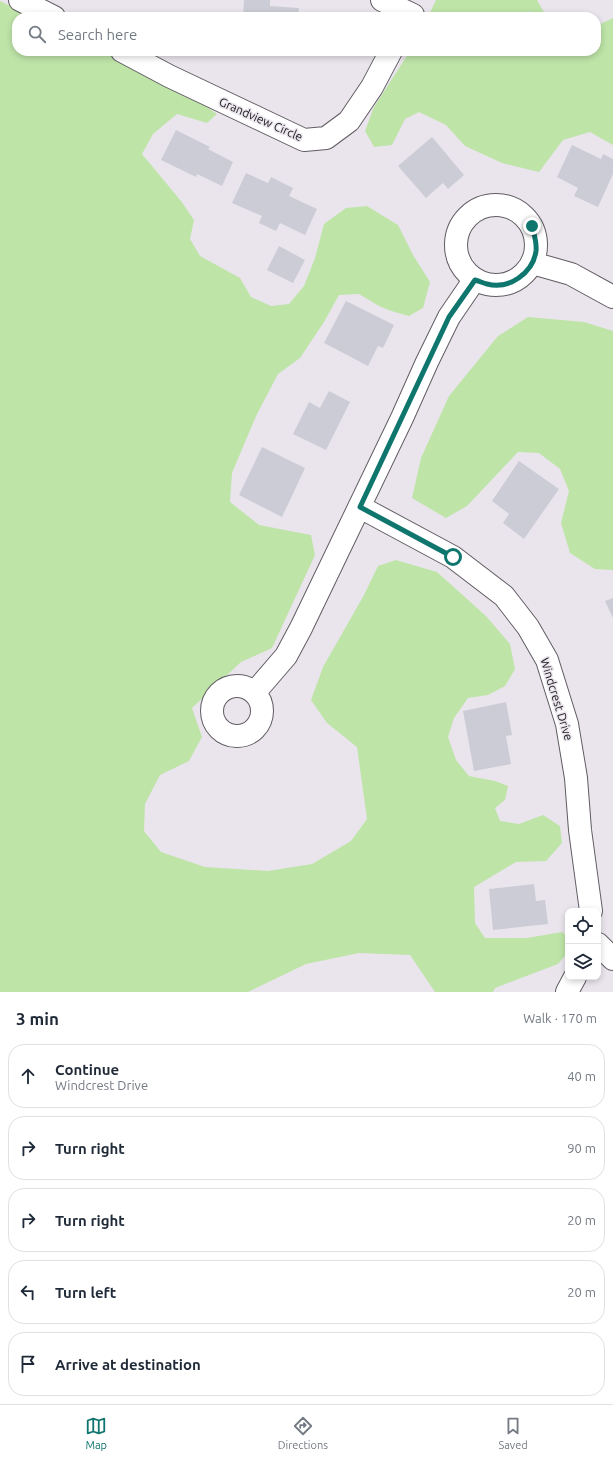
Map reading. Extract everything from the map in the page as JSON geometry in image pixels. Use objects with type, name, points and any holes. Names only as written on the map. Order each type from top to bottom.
[{"type":"street","points":[[20,0],[44,12]]},
{"type":"street","points":[[382,0],[414,11]]},
{"type":"street","name":"Grandview Circle","points":[[131,56],[182,83],[304,140],[326,138],[349,121],[372,87],[388,56]]},
{"type":"street","points":[[501,205],[514,209],[524,216],[532,226],[536,238],[536,251],[532,263],[525,273],[515,281],[502,285],[488,284],[475,280],[465,270],[458,258],[456,245],[459,231],[466,219],[476,210],[489,206],[501,205]]},
{"type":"street","points":[[532,263],[571,274],[613,297]]},
{"type":"street","points":[[255,692],[286,656],[301,628],[360,507],[449,317],[475,280]]},
{"type":"street","name":"Windcrest Drive","points":[[360,507],[453,557],[504,596],[528,627],[547,660],[568,732],[576,778],[580,830],[591,908]]},
{"type":"street","points":[[601,947],[613,959]]},
{"type":"street","points":[[567,992],[573,980]]},
{"type":"green space","points":[[436,0],[537,0],[544,12],[430,12]]},
{"type":"green space","points":[[0,1],[22,12],[12,12],[12,56],[111,56],[190,95],[217,114],[207,123],[177,114],[153,134],[142,154],[181,201],[194,220],[190,239],[200,256],[240,278],[251,297],[271,306],[289,304],[304,286],[315,258],[324,224],[346,208],[367,206],[398,225],[413,255],[430,282],[423,308],[409,316],[379,306],[359,294],[339,295],[324,322],[300,358],[278,374],[257,414],[232,473],[230,502],[259,525],[311,535],[315,555],[272,648],[241,662],[192,708],[202,737],[189,761],[160,775],[145,804],[144,831],[161,852],[205,867],[268,871],[312,864],[351,841],[367,819],[357,747],[327,723],[311,700],[323,667],[364,595],[378,566],[396,560],[437,572],[486,616],[510,644],[515,669],[505,686],[488,695],[468,698],[454,718],[448,737],[456,760],[469,776],[495,781],[508,786],[505,800],[495,808],[500,821],[519,824],[543,815],[560,826],[562,843],[546,861],[516,862],[474,887],[475,923],[485,938],[527,938],[562,932],[565,934],[565,956],[558,964],[495,988],[493,992],[435,992],[410,955],[359,953],[306,964],[248,992],[0,992]]},
{"type":"green space","points":[[613,18],[613,145],[590,132],[563,140],[539,172],[502,163],[465,146],[446,125],[419,112],[405,119],[392,145],[374,147],[365,131],[374,107],[407,56],[601,56],[601,24]]},
{"type":"green space","points":[[528,317],[584,322],[613,331],[613,570],[595,569],[570,553],[561,523],[569,491],[560,469],[539,453],[518,452],[467,506],[446,518],[412,498],[421,458],[449,396],[498,336]]},
{"type":"building","points":[[244,0],[270,0],[270,6],[299,8],[299,12],[243,12]]},
{"type":"building","points":[[176,130],[210,147],[208,149],[233,162],[222,186],[197,174],[196,177],[161,160]]},
{"type":"building","points":[[432,137],[464,175],[448,189],[443,183],[426,198],[398,166]]},
{"type":"building","points":[[572,145],[601,159],[603,154],[613,159],[613,174],[598,207],[574,196],[578,188],[557,177]]},
{"type":"building","points":[[246,173],[268,183],[271,177],[293,188],[289,196],[317,209],[305,235],[280,223],[276,231],[259,223],[262,216],[232,203]]},
{"type":"building","points":[[279,246],[305,260],[293,283],[267,270]]},
{"type":"building","points":[[346,301],[394,325],[383,348],[378,346],[368,366],[324,343]]},
{"type":"building","points":[[329,391],[350,402],[326,450],[293,434],[309,402],[320,408]]},
{"type":"building","points":[[262,447],[305,468],[282,517],[239,495]]},
{"type":"building","points":[[519,461],[559,489],[524,539],[503,523],[509,514],[492,501]]},
{"type":"building","points":[[613,598],[613,618],[605,601]]},
{"type":"building","points":[[506,702],[512,735],[506,736],[511,764],[474,771],[463,711]]},
{"type":"building","points":[[534,884],[536,901],[545,900],[548,924],[493,930],[489,889]]},
{"type":"route","points":[[453,557],[383,518],[360,507],[449,317],[475,280],[488,284],[502,285],[515,281],[525,273],[532,263],[536,251],[536,238],[532,226]]}]
